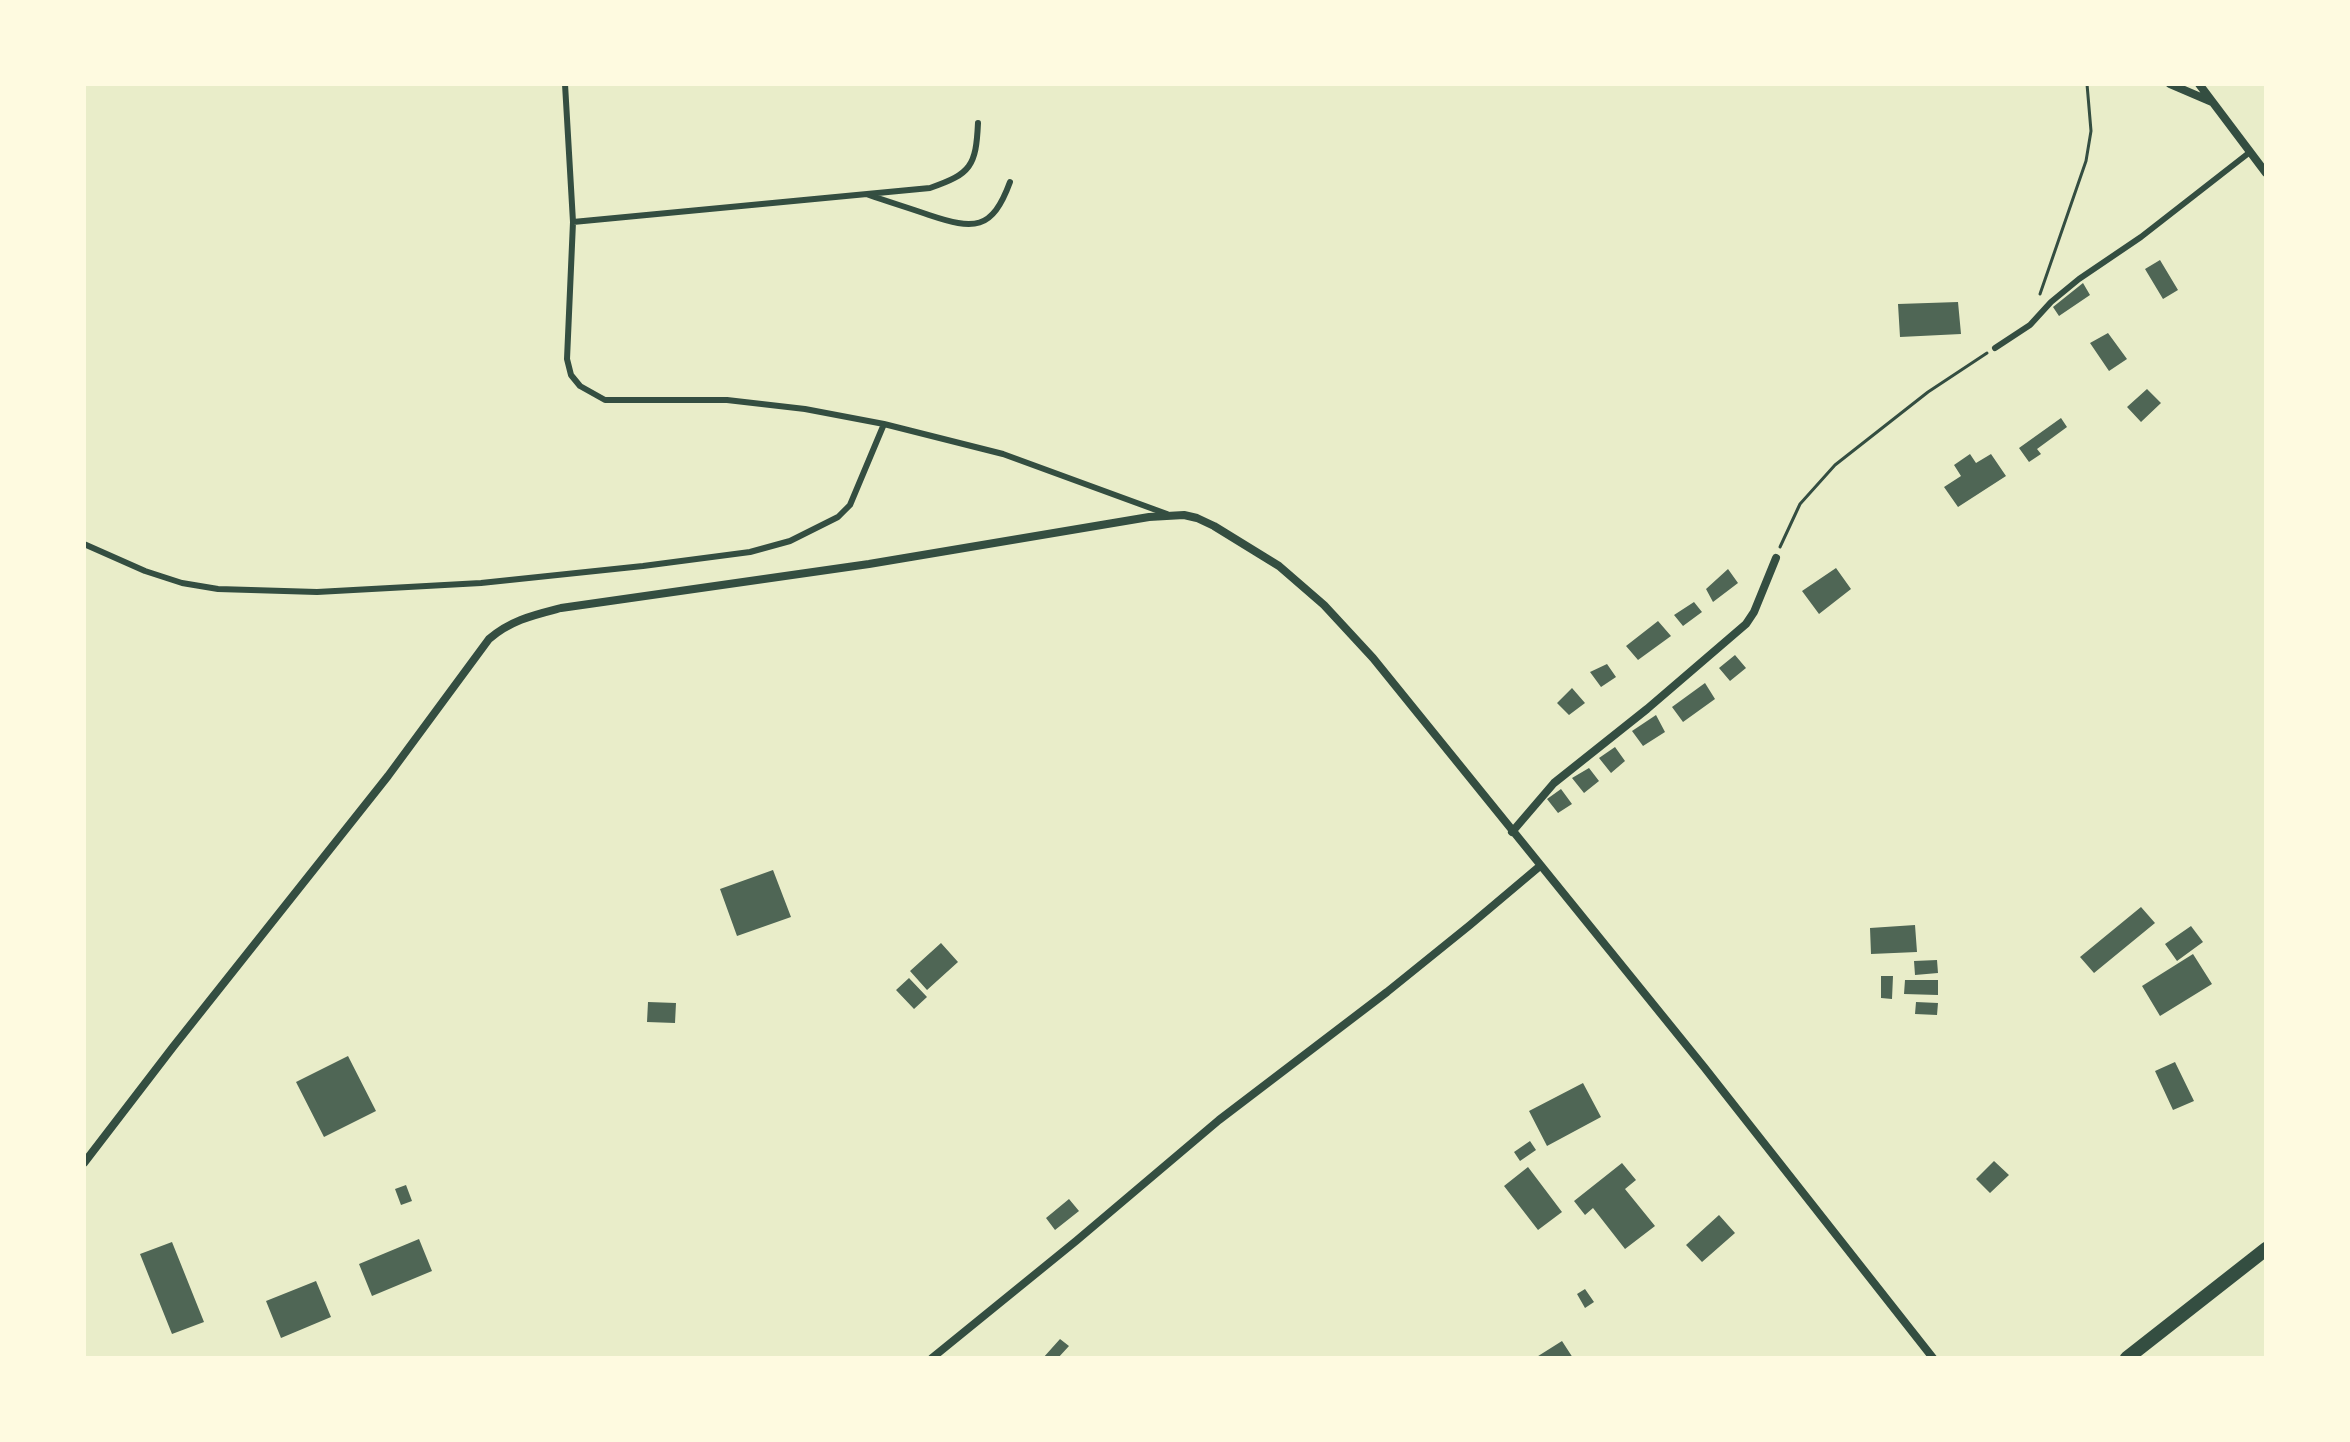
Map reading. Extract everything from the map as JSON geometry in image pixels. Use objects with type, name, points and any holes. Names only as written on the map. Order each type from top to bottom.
[{"type":"street","points":[[2170,84],[2212,102]]},
{"type":"street","points":[[2199,84],[2266,173]]},
{"type":"street","points":[[84,1163],[388,776],[483,647],[502,628],[515,621],[561,608],[1184,515],[1214,526],[1279,566],[1324,605],[1373,658],[1704,1067],[1933,1358]]},
{"type":"street","points":[[1512,832],[1554,783],[1746,624],[1776,558]]},
{"type":"street","points":[[932,1358],[1219,1120],[1399,983],[1540,866]]},
{"type":"street","points":[[2127,1358],[2266,1249]]},
{"type":"lane","points":[[565,84],[573,222],[567,359],[571,375],[580,386],[605,400],[727,400],[805,409],[884,424],[1003,454],[1170,515]]},
{"type":"lane","points":[[573,222],[930,188],[956,179],[972,163],[977,150],[978,123]]},
{"type":"lane","points":[[1995,348],[2030,325],[2079,279],[2141,237],[2250,152]]},
{"type":"lane","points":[[867,195],[968,226],[987,219],[1002,204],[1010,182]]},
{"type":"lane","points":[[84,544],[97,552],[182,583],[218,589],[317,592],[481,583],[750,552],[790,541],[838,517],[850,505],[884,424]]},
{"type":"path","points":[[2040,295],[2086,161],[2091,131],[2087,84]]},
{"type":"path","points":[[1776,558],[1794,512],[1835,465],[1928,392],[1995,348]]},
{"type":"building","points":[[2160,260],[2178,290],[2163,299],[2145,269]]},
{"type":"building","points":[[2083,283],[2090,295],[2059,316],[2053,307]]},
{"type":"building","points":[[1958,302],[1961,334],[1900,337],[1898,304]]},
{"type":"building","points":[[2108,333],[2127,359],[2109,371],[2090,343]]},
{"type":"building","points":[[2147,389],[2161,403],[2141,422],[2127,407]]},
{"type":"building","points":[[2061,418],[2067,427],[2037,449],[2041,454],[2029,462],[2019,448]]},
{"type":"building","points":[[1970,454],[1976,463],[1991,454],[2006,476],[1958,507],[1944,487],[1961,476],[1954,465]]},
{"type":"building","points":[[1836,568],[1851,589],[1819,614],[1802,591]]},
{"type":"building","points":[[1728,569],[1738,583],[1713,602],[1706,589]]},
{"type":"building","points":[[1694,602],[1702,612],[1683,626],[1674,615]]},
{"type":"building","points":[[1658,621],[1671,636],[1638,660],[1626,646]]},
{"type":"building","points":[[1735,655],[1746,668],[1730,681],[1719,668]]},
{"type":"building","points":[[1607,664],[1616,677],[1601,687],[1590,672]]},
{"type":"building","points":[[1705,683],[1715,699],[1683,722],[1672,707]]},
{"type":"building","points":[[1572,688],[1585,703],[1569,715],[1557,703]]},
{"type":"building","points":[[1656,715],[1665,732],[1643,746],[1632,731]]},
{"type":"building","points":[[1615,747],[1625,761],[1611,773],[1599,758]]},
{"type":"building","points":[[1589,768],[1599,781],[1584,793],[1572,778]]},
{"type":"building","points":[[1561,789],[1572,804],[1558,813],[1547,799]]},
{"type":"building","points":[[773,870],[791,917],[737,936],[720,889]]},
{"type":"building","points":[[2141,907],[2155,923],[2094,973],[2080,957]]},
{"type":"building","points":[[1915,925],[1917,952],[1871,954],[1870,928]]},
{"type":"building","points":[[2191,926],[2203,942],[2177,961],[2165,944]]},
{"type":"building","points":[[941,943],[958,962],[927,990],[910,971]]},
{"type":"building","points":[[2193,954],[2212,984],[2160,1016],[2142,986]]},
{"type":"building","points":[[1937,960],[1938,973],[1915,975],[1914,961]]},
{"type":"building","points":[[1881,976],[1893,976],[1892,999],[1881,998]]},
{"type":"building","points":[[909,978],[927,997],[914,1009],[896,990]]},
{"type":"building","points":[[1905,980],[1938,980],[1938,995],[1904,994]]},
{"type":"building","points":[[648,1002],[676,1003],[675,1023],[647,1022]]},
{"type":"building","points":[[1916,1002],[1938,1003],[1937,1015],[1915,1014]]},
{"type":"building","points":[[348,1056],[376,1111],[324,1137],[296,1082]]},
{"type":"building","points":[[2175,1062],[2194,1101],[2173,1110],[2155,1071]]},
{"type":"building","points":[[1583,1083],[1601,1117],[1547,1146],[1529,1111]]},
{"type":"building","points":[[1530,1141],[1536,1150],[1520,1161],[1514,1152]]},
{"type":"building","points":[[1994,1161],[2009,1175],[1990,1193],[1976,1179]]},
{"type":"building","points":[[1622,1163],[1636,1180],[1625,1189],[1655,1226],[1625,1249],[1593,1208],[1585,1215],[1574,1201]]},
{"type":"building","points":[[1528,1167],[1562,1212],[1538,1230],[1504,1186]]},
{"type":"building","points":[[406,1185],[412,1201],[401,1205],[395,1189]]},
{"type":"building","points":[[1069,1199],[1079,1211],[1055,1230],[1046,1218]]},
{"type":"building","points":[[1719,1215],[1735,1233],[1702,1262],[1686,1245]]},
{"type":"building","points":[[419,1239],[432,1271],[372,1296],[359,1264]]},
{"type":"building","points":[[172,1242],[204,1322],[172,1334],[140,1254]]},
{"type":"building","points":[[316,1281],[331,1317],[281,1338],[266,1301]]},
{"type":"building","points":[[1585,1289],[1594,1302],[1585,1308],[1577,1294]]},
{"type":"building","points":[[1060,1339],[1069,1346],[1058,1358],[1043,1358]]},
{"type":"building","points":[[1562,1341],[1573,1358],[1535,1358]]}]
